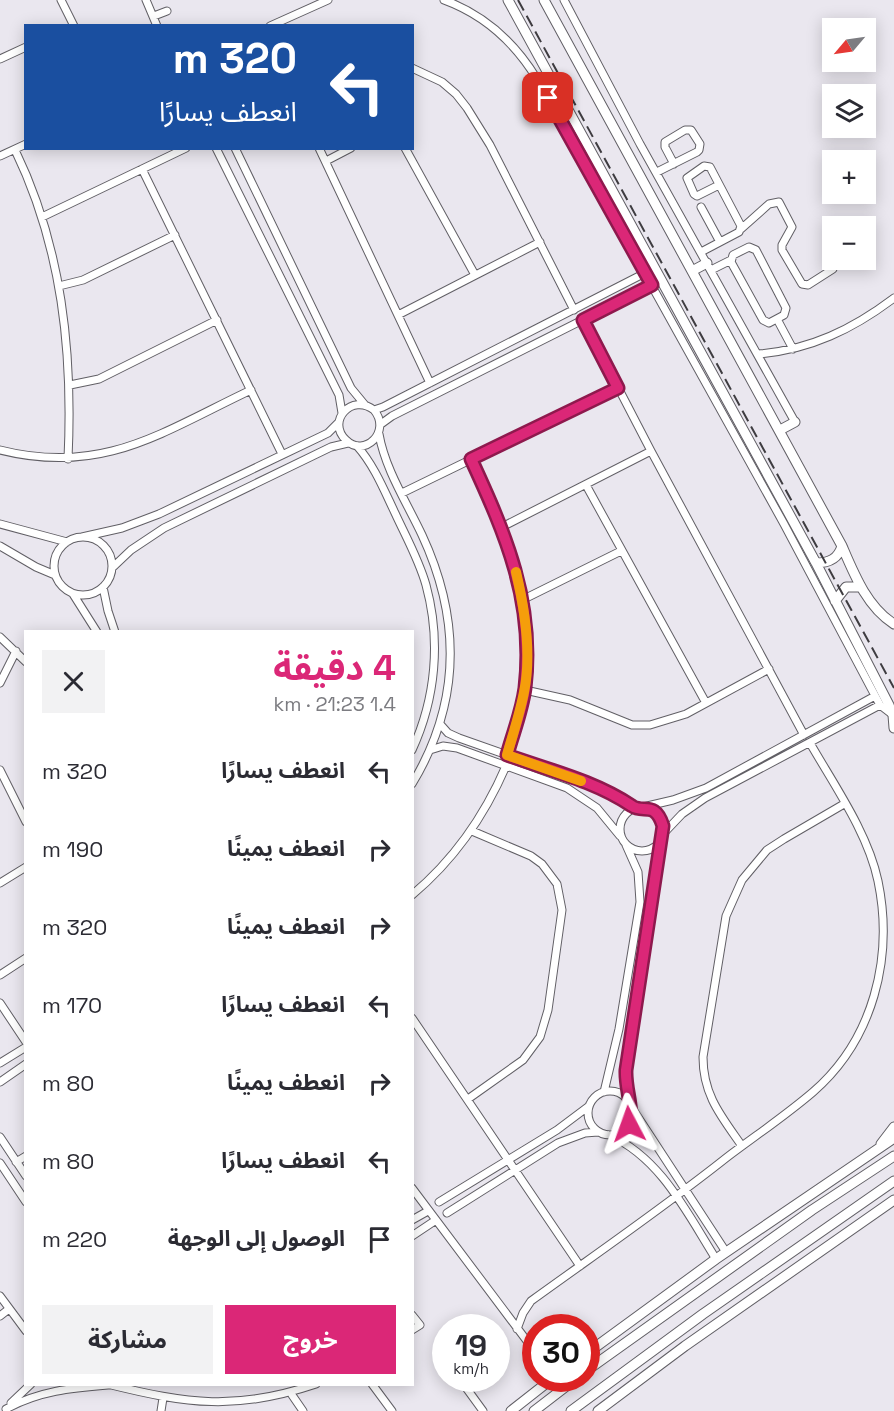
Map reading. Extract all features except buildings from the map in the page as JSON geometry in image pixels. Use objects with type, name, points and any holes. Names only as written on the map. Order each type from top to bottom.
[{"type":"main road","points":[[508,0],[816,563],[893,715],[894,728]]},
{"type":"main road","points":[[544,0],[780,430],[842,546],[860,587],[881,615],[894,624]]},
{"type":"main road","points":[[692,271],[709,266]]},
{"type":"main road","points":[[780,430],[795,422]]},
{"type":"main road","points":[[816,563],[831,561],[842,546]]},
{"type":"main road","points":[[836,601],[846,587],[860,587]]},
{"type":"main road","points":[[875,1151],[894,1127]]},
{"type":"main road","points":[[600,1344],[726,1252],[894,1138]]},
{"type":"main road","points":[[600,1361],[802,1217],[894,1156]]},
{"type":"main road","points":[[571,1411],[703,1314],[894,1181]]},
{"type":"main road","points":[[598,1411],[703,1333],[894,1200]]},
{"type":"main road","points":[[511,1411],[535,1392]]},
{"type":"main road","points":[[534,1411],[559,1392]]},
{"type":"street","points":[[61,0],[73,24]]},
{"type":"street","points":[[146,0],[156,24]]},
{"type":"street","points":[[274,24],[328,0]]},
{"type":"street","points":[[444,0],[456,4],[488,23],[516,48],[527,63],[784,524],[880,705],[893,715]]},
{"type":"street","points":[[564,0],[795,422]]},
{"type":"street","points":[[154,16],[167,11]]},
{"type":"street","points":[[0,59],[24,48]]},
{"type":"street","points":[[414,69],[442,82],[467,108],[490,146],[574,310]]},
{"type":"street","points":[[657,172],[674,164],[699,150],[700,144],[691,130],[685,130],[665,142],[664,146],[674,164]]},
{"type":"street","points":[[0,156],[24,145]]},
{"type":"street","points":[[15,150],[26,171],[42,216],[59,286],[70,385],[68,459]]},
{"type":"street","points":[[42,216],[182,150]]},
{"type":"street","points":[[55,575],[55,559],[59,549],[67,542],[141,522],[328,433],[339,422],[342,404],[339,395],[217,150]]},
{"type":"street","points":[[112,568],[153,534],[335,445],[348,443],[357,446],[366,445],[374,441],[379,434],[381,424],[374,410],[365,405],[351,388],[236,150]]},
{"type":"street","points":[[320,150],[430,383]]},
{"type":"street","points":[[326,161],[347,150]]},
{"type":"street","points":[[406,150],[475,276]]},
{"type":"street","points":[[719,184],[697,196],[687,178],[708,166],[719,184],[741,229]]},
{"type":"street","points":[[142,169],[282,454]]},
{"type":"street","points":[[701,252],[738,234],[774,201],[779,202],[792,227],[782,250],[802,284],[808,285],[831,270]]},
{"type":"street","points":[[700,207],[720,242]]},
{"type":"street","points":[[59,286],[83,280],[175,235]]},
{"type":"street","points":[[398,315],[540,242]]},
{"type":"street","points":[[709,266],[731,260],[733,255],[747,248],[751,247],[756,250],[786,308],[784,315],[769,323],[763,320],[731,260]]},
{"type":"street","points":[[374,410],[645,273]]},
{"type":"street","points":[[381,424],[392,416],[652,285]]},
{"type":"street","points":[[610,291],[617,304]]},
{"type":"street","points":[[758,354],[793,349],[835,335],[894,298]]},
{"type":"street","points":[[777,319],[793,349]]},
{"type":"street","points":[[70,385],[99,379],[217,320]]},
{"type":"street","points":[[583,320],[651,452],[804,735]]},
{"type":"street","points":[[402,493],[618,388]]},
{"type":"street","points":[[0,450],[68,459],[103,455],[137,444],[251,390]]},
{"type":"street","points":[[342,414],[352,406],[365,405]]},
{"type":"street","points":[[339,422],[341,434],[348,443]]},
{"type":"street","points":[[379,434],[383,450],[433,561],[447,610],[450,662],[447,695],[440,724],[430,750],[414,780]]},
{"type":"street","points":[[357,446],[372,467],[413,552],[431,605],[435,639],[434,672],[426,717],[414,745]]},
{"type":"street","points":[[502,527],[651,452]]},
{"type":"street","points":[[471,459],[502,527],[522,600],[526,645],[525,690],[507,755]]},
{"type":"street","points":[[586,485],[706,703]]},
{"type":"street","points":[[209,490],[215,503]]},
{"type":"street","points":[[0,524],[67,542]]},
{"type":"street","points":[[0,546],[55,575],[64,588],[74,594],[90,595],[104,587],[110,579],[111,557],[98,541],[82,537]]},
{"type":"street","points":[[522,600],[621,551]]},
{"type":"street","points":[[104,587],[114,630]]},
{"type":"street","points":[[74,594],[96,630]]},
{"type":"street","points":[[0,636],[24,660]]},
{"type":"street","points":[[0,683],[16,651]]},
{"type":"street","points":[[525,690],[570,700],[613,718],[640,725],[660,724],[686,714],[769,669]]},
{"type":"street","points":[[620,836],[624,816],[634,808],[673,800],[706,788],[875,696]]},
{"type":"street","points":[[626,845],[637,851],[655,847],[663,834],[682,814],[705,798],[880,705]]},
{"type":"street","points":[[440,724],[453,736],[609,792],[634,808]]},
{"type":"street","points":[[517,1329],[531,1301],[686,1190],[797,1105],[842,1061],[859,1034],[878,986],[884,950],[883,905],[870,853],[810,743]]},
{"type":"street","points":[[430,750],[450,746],[567,788],[582,797],[603,815],[626,845],[638,872],[640,902],[619,1029],[604,1092]]},
{"type":"street","points":[[414,893],[452,856],[472,831],[506,766]]},
{"type":"street","points":[[0,770],[24,818]]},
{"type":"street","points":[[742,1146],[710,1097],[703,1071],[703,1057],[726,915],[742,880],[767,850],[844,804]]},
{"type":"street","points":[[643,807],[656,813],[661,819],[663,834]]},
{"type":"street","points":[[468,1100],[523,1059],[540,1037],[548,1010],[562,909],[557,884],[542,864],[531,856],[472,831]]},
{"type":"street","points":[[609,1135],[624,1130],[629,1124],[630,1105],[626,1070],[659,864],[659,842]]},
{"type":"street","points":[[0,883],[24,868]]},
{"type":"street","points":[[0,975],[24,959]]},
{"type":"street","points":[[0,1003],[24,1039]]},
{"type":"street","points":[[414,1021],[580,1266]]},
{"type":"street","points":[[0,1063],[24,1048]]},
{"type":"street","points":[[0,1082],[24,1065]]},
{"type":"street","points":[[439,1202],[568,1123],[589,1106],[597,1095],[604,1092],[618,1092],[630,1105],[726,1252]]},
{"type":"street","points":[[589,1106],[589,1120],[598,1132]]},
{"type":"street","points":[[447,1214],[558,1143],[585,1133],[598,1132],[636,1149],[647,1160],[676,1197],[716,1259]]},
{"type":"street","points":[[0,1137],[24,1173]]},
{"type":"street","points":[[16,1162],[24,1157]]},
{"type":"street","points":[[1,1169],[24,1199]]},
{"type":"street","points":[[414,1191],[522,1335]]},
{"type":"street","points":[[414,1219],[428,1210]]},
{"type":"street","points":[[414,1235],[436,1220]]},
{"type":"street","points":[[0,1296],[24,1328]]},
{"type":"street","points":[[0,1316],[9,1309]]},
{"type":"street","points":[[414,1318],[420,1325],[414,1329]]},
{"type":"street","points":[[4,1410],[29,1386]]},
{"type":"street","points":[[4,1410],[28,1398],[52,1391],[98,1386]]},
{"type":"street","points":[[111,1386],[207,1407],[234,1408],[261,1404],[292,1395],[312,1386]]},
{"type":"street","points":[[373,1386],[392,1411]]},
{"type":"street","points":[[469,1392],[483,1411]]},
{"type":"street","points":[[292,1395],[303,1411]]},
{"type":"street","points":[[161,1411],[163,1398]]},
{"type":"railway","points":[[518,0],[894,688]]},
{"type":"slow traffic","points":[[516,572],[522,600],[527,653],[525,690],[507,755],[581,781]]},
{"type":"route","points":[[548,98],[652,285],[583,320],[618,388],[471,459],[502,527],[522,600],[527,653],[525,690],[507,755],[609,792],[634,808],[650,809],[661,819],[663,826],[626,1070],[626,1091],[632,1108],[629,1124]]}]
